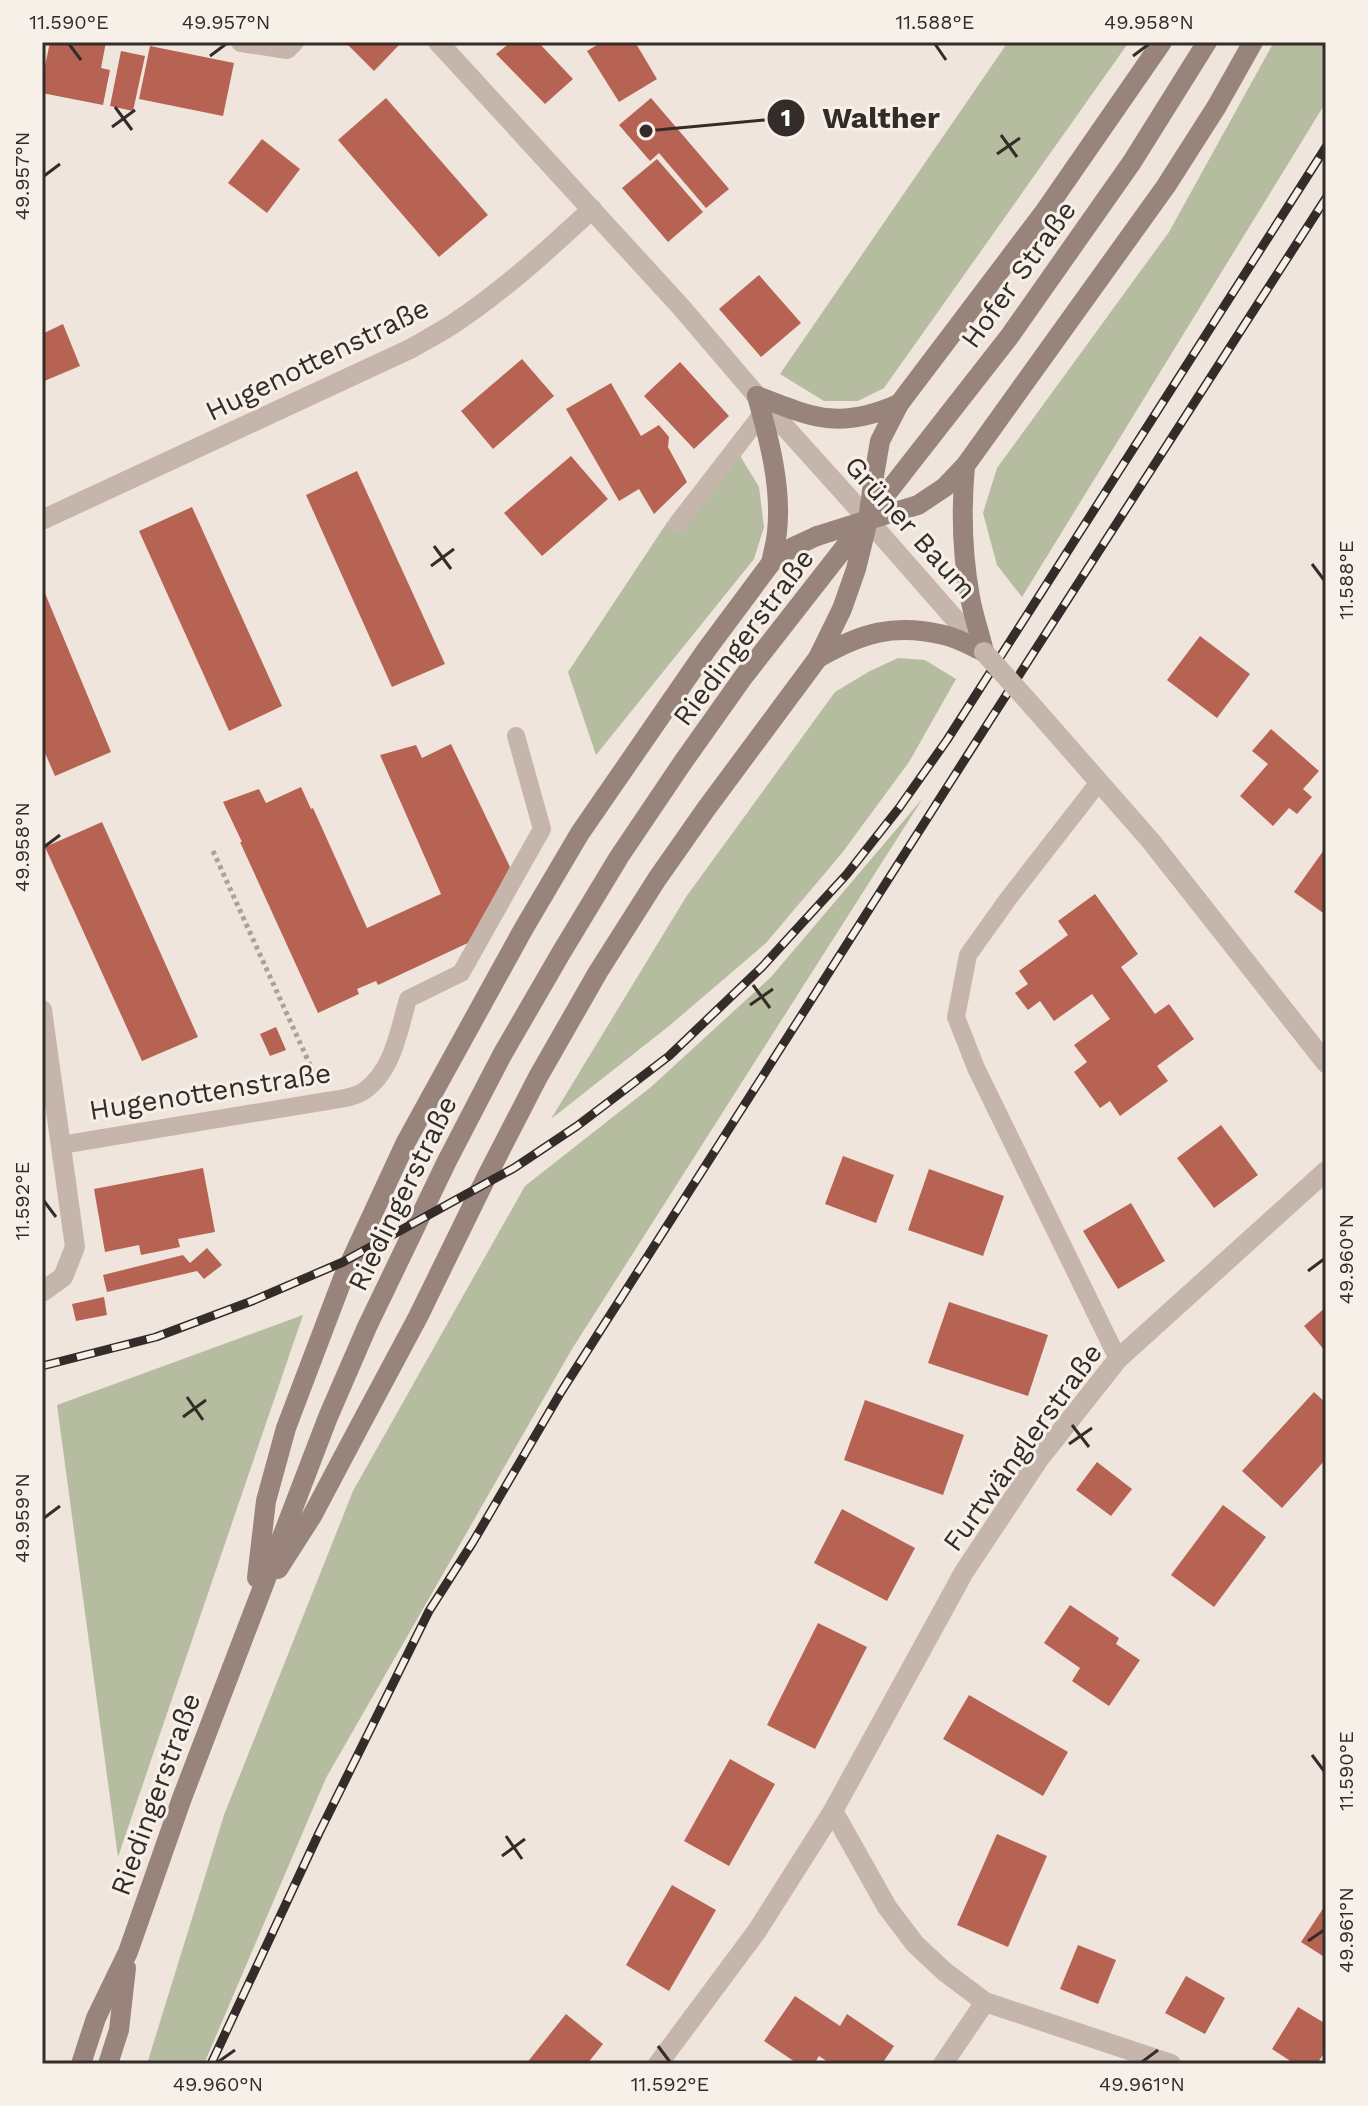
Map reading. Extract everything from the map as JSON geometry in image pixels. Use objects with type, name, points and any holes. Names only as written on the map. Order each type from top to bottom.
[{"type":"main road","points":[[253,1610],[318,1504],[418,1317],[538,1077],[598,972],[665,867],[818,658],[842,609],[856,569],[880,441],[899,404],[1045,211],[1162,42]]},
{"type":"main road","name":"Hofer Straße","points":[[865,524],[1071,251],[1132,162],[1207,42]]},
{"type":"main road","points":[[253,1610],[266,1501],[286,1428],[343,1278],[406,1142],[580,833],[689,673],[771,563],[793,547],[817,536],[865,524],[918,505],[945,487],[965,466],[1166,186],[1253,42]]},
{"type":"main road","points":[[771,563],[777,533],[778,498],[759,405],[804,415],[854,419],[899,404]]},
{"type":"main road","points":[[965,466],[961,508],[964,549],[970,598],[984,652]]},
{"type":"main road","name":"Riedingerstraße","points":[[81,2064],[96,2018],[128,1952],[182,1798],[328,1417],[367,1327],[447,1161],[502,1055],[619,857],[744,676],[865,524]]},
{"type":"main road","points":[[818,658],[847,641],[884,631],[911,629],[947,635],[984,652]]},
{"type":"main road","name":"Riedingerstraße","points":[[108,2064],[119,2030],[128,1952]]},
{"type":"street","points":[[241,42],[287,49],[294,42]]},
{"type":"street","name":"Grüner Baum","points":[[438,42],[681,307],[759,405],[848,497],[865,524],[888,543],[1150,840],[1326,1063]]},
{"type":"street","name":"Hugenottenstraße","points":[[42,520],[410,349],[453,324],[502,289],[592,209]]},
{"type":"street","name":"Hugenottenstraße","points":[[42,1010],[75,1247],[63,1277],[42,1292]]},
{"type":"street","name":"Furtwänglerstraße","points":[[658,2064],[757,1931],[833,1811],[964,1572],[1039,1459],[1118,1359],[1326,1171]]},
{"type":"street","points":[[833,1811],[887,1907],[915,1944],[945,1972],[985,2002],[1162,2063]]},
{"type":"street","points":[[943,2064],[985,2002]]},
{"type":"lane","points":[[677,524],[759,405]]},
{"type":"lane","name":"Hugenottenstraße","points":[[61,1145],[327,1101],[363,1092],[380,1075],[394,1050],[408,999],[461,973],[542,829],[516,736]]},
{"type":"lane","points":[[1099,782],[968,955],[956,1017],[976,1068],[1118,1359]]},
{"type":"path","points":[[213,851],[327,1101]]},
{"type":"green space","points":[[1008,42],[1129,42],[884,388],[858,401],[824,401],[780,374]]},
{"type":"green space","points":[[1274,42],[1326,42],[1326,102],[1022,597],[997,565],[983,513],[997,468],[1169,232]]},
{"type":"green space","points":[[739,454],[759,487],[764,527],[754,559],[596,755],[568,672],[668,521],[678,533]]},
{"type":"green space","points":[[898,658],[925,660],[956,679],[909,762],[842,853],[766,943],[669,1026],[551,1119],[686,897],[835,692]]},
{"type":"green space","points":[[923,798],[572,1349],[326,1778],[204,2064],[147,2064],[224,1815],[353,1491],[525,1186],[651,1087],[771,977]]},
{"type":"green space","points":[[303,1315],[118,1857],[57,1405]]},
{"type":"building","points":[[50,42],[106,42],[101,68],[110,70],[103,105],[42,93]]},
{"type":"building","points":[[345,42],[402,42],[374,71]]},
{"type":"building","points":[[511,42],[538,42],[573,79],[545,104],[496,54]]},
{"type":"building","points":[[602,42],[635,42],[657,79],[619,102],[587,51]]},
{"type":"building","points":[[150,46],[234,63],[223,116],[139,99]]},
{"type":"building","points":[[121,51],[145,56],[133,111],[110,106]]},
{"type":"building","points":[[386,98],[488,215],[439,257],[338,140]]},
{"type":"building","points":[[651,98],[729,189],[706,208],[659,153],[650,161],[619,125]]},
{"type":"building","points":[[262,139],[300,169],[267,213],[228,183]]},
{"type":"building","points":[[657,159],[703,212],[668,242],[622,188]]},
{"type":"building","points":[[759,275],[801,323],[761,357],[719,309]]},
{"type":"building","points":[[63,324],[80,366],[42,382],[42,334]]},
{"type":"building","points":[[522,359],[554,396],[493,449],[461,411]]},
{"type":"building","points":[[680,362],[729,416],[694,449],[644,396]]},
{"type":"building","points":[[611,383],[641,436],[659,425],[669,437],[668,447],[687,482],[654,514],[639,489],[619,501],[566,409]]},
{"type":"building","points":[[571,456],[608,499],[542,556],[504,513]]},
{"type":"building","points":[[357,471],[445,664],[392,687],[306,495]]},
{"type":"building","points":[[192,507],[282,706],[229,731],[139,531]]},
{"type":"building","points":[[42,586],[111,752],[55,776],[42,746]]},
{"type":"building","points":[[1200,636],[1250,674],[1217,718],[1167,680]]},
{"type":"building","points":[[1271,729],[1319,771],[1303,789],[1312,797],[1297,814],[1289,808],[1273,826],[1240,796],[1268,764],[1252,751]]},
{"type":"building","points":[[451,744],[510,867],[470,942],[378,985],[376,981],[357,989],[359,994],[318,1013],[223,802],[259,789],[266,803],[301,787],[367,928],[441,894],[380,755],[416,745],[422,758]]},
{"type":"building","points":[[102,822],[198,1037],[142,1061],[45,847]]},
{"type":"building","points":[[1326,847],[1326,915],[1294,892]]},
{"type":"building","points":[[1095,894],[1138,954],[1121,967],[1155,1014],[1169,1004],[1194,1039],[1157,1066],[1168,1081],[1120,1116],[1110,1101],[1100,1108],[1074,1072],[1087,1062],[1074,1045],[1110,1019],[1092,994],[1054,1021],[1040,1001],[1028,1010],[1015,993],[1028,984],[1019,971],[1068,935],[1058,921]]},
{"type":"building","points":[[276,1027],[286,1050],[270,1056],[260,1034]]},
{"type":"building","points":[[1221,1125],[1258,1175],[1214,1208],[1177,1158]]},
{"type":"building","points":[[843,1156],[894,1175],[876,1223],[825,1204]]},
{"type":"building","points":[[203,1168],[215,1232],[178,1239],[180,1247],[141,1255],[139,1245],[105,1252],[94,1189]]},
{"type":"building","points":[[929,1169],[1004,1196],[983,1256],[908,1230]]},
{"type":"building","points":[[1131,1203],[1165,1261],[1118,1289],[1083,1231]]},
{"type":"building","points":[[207,1248],[222,1265],[204,1279],[197,1271],[107,1292],[103,1275],[183,1255],[190,1263]]},
{"type":"building","points":[[104,1297],[107,1315],[76,1321],[72,1304]]},
{"type":"building","points":[[949,1302],[1048,1335],[1028,1396],[928,1363]]},
{"type":"building","points":[[1326,1307],[1326,1352],[1304,1326]]},
{"type":"building","points":[[1314,1392],[1326,1403],[1326,1459],[1282,1508],[1242,1471]]},
{"type":"building","points":[[865,1400],[964,1435],[943,1495],[844,1460]]},
{"type":"building","points":[[1097,1462],[1132,1489],[1111,1516],[1076,1490]]},
{"type":"building","points":[[1223,1505],[1266,1537],[1214,1607],[1171,1575]]},
{"type":"building","points":[[842,1509],[915,1548],[887,1601],[814,1563]]},
{"type":"building","points":[[1070,1605],[1119,1638],[1116,1644],[1140,1660],[1109,1706],[1072,1681],[1080,1668],[1044,1643]]},
{"type":"building","points":[[818,1623],[867,1647],[815,1749],[767,1725]]},
{"type":"building","points":[[969,1695],[1068,1752],[1043,1796],[943,1739]]},
{"type":"building","points":[[730,1759],[775,1784],[729,1866],[684,1841]]},
{"type":"building","points":[[997,1834],[1047,1856],[1008,1947],[957,1925]]},
{"type":"building","points":[[672,1885],[716,1910],[669,1991],[626,1965]]},
{"type":"building","points":[[1326,1904],[1326,1958],[1301,1942]]},
{"type":"building","points":[[1078,1945],[1116,1960],[1098,2004],[1060,1989]]},
{"type":"building","points":[[1186,1976],[1225,1998],[1205,2034],[1165,2013]]},
{"type":"building","points":[[795,1996],[840,2026],[847,2014],[894,2046],[882,2064],[831,2064],[819,2056],[814,2064],[798,2064],[764,2041]]},
{"type":"building","points":[[1298,2007],[1326,2024],[1326,2050],[1317,2064],[1295,2064],[1272,2049]]},
{"type":"building","points":[[566,2014],[603,2044],[587,2064],[526,2064]]},
{"type":"railway","points":[[42,1366],[156,1337],[343,1262],[514,1168],[577,1126],[669,1056],[762,967],[847,874],[899,808],[947,740],[1326,147]]},
{"type":"railway","points":[[211,2064],[319,1833],[429,1611],[561,1392],[1326,198]]},
{"type":"place","name":"Walther","points":[[646,131]]}]
